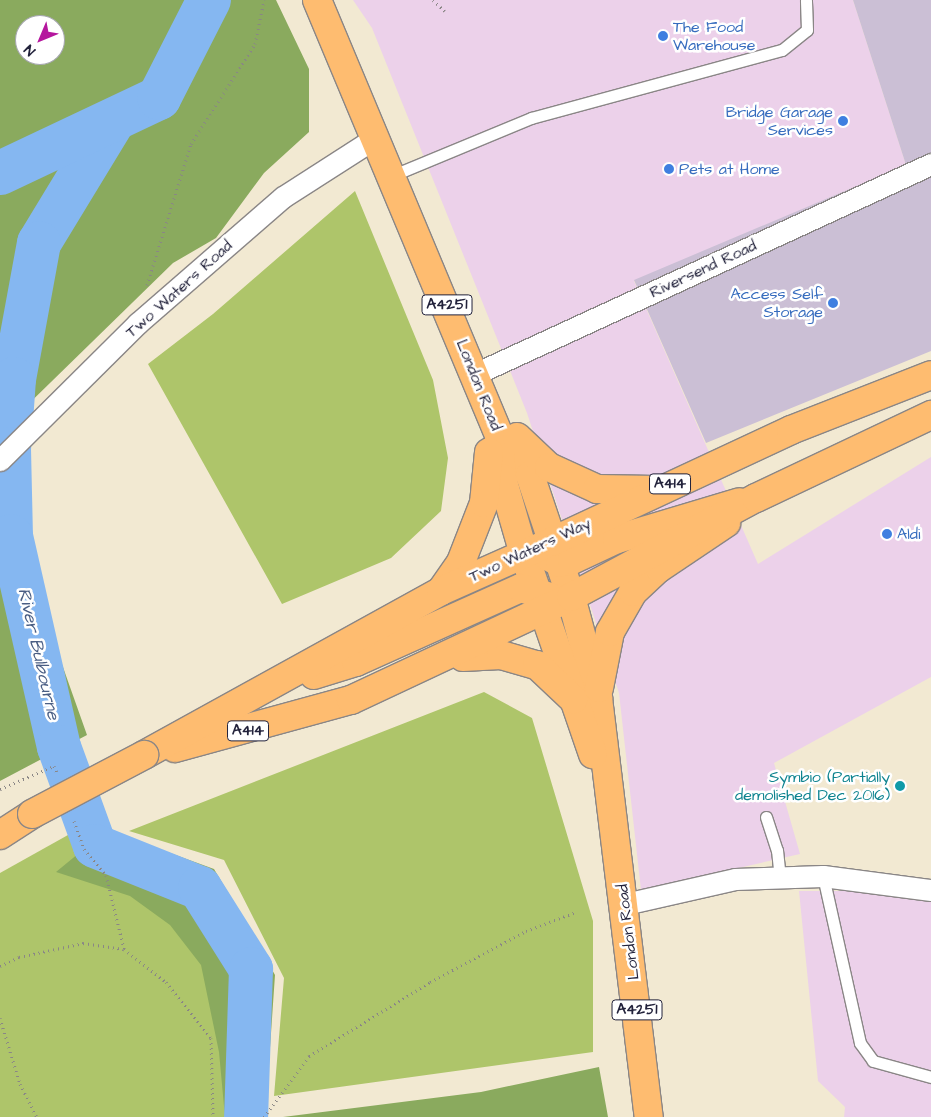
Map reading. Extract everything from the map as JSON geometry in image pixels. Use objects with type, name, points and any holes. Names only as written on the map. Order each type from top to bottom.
[{"type":"main road","name":"London Road","points":[[317,0],[475,374],[495,426],[530,475],[538,549],[586,699],[610,806],[625,904],[650,1117]]},
{"type":"main road","name":"Two Waters Way","points":[[0,835],[32,814],[144,755],[441,591],[538,549],[656,490],[790,430],[931,375]]},
{"type":"main road","name":"Two Waters Way","points":[[144,755],[237,734],[351,700],[443,660],[554,600],[763,495],[931,415]]},
{"type":"main road","points":[[441,591],[461,562],[484,503],[495,426],[549,467],[577,481],[598,489],[656,490]]},
{"type":"main road","points":[[538,549],[763,495]]},
{"type":"main road","points":[[443,660],[488,653],[514,658],[537,665],[586,699],[610,632],[633,592],[658,568],[763,495]]},
{"type":"main road","name":"A4251","points":[[538,549],[554,600]]},
{"type":"main road","points":[[260,691],[356,662],[521,588],[554,600]]},
{"type":"main road","name":"London Road","points":[[554,600],[579,628],[586,699]]},
{"type":"street","name":"Two Waters Road","points":[[0,460],[138,323],[283,197],[375,138]]},
{"type":"street","name":"Riversend Road","points":[[475,374],[931,164]]},
{"type":"street","points":[[625,904],[735,879],[823,876],[931,890]]},
{"type":"lane","points":[[391,176],[531,118],[782,50],[807,30],[806,0]]},
{"type":"lane","points":[[766,817],[778,850],[780,877]]},
{"type":"lane","points":[[823,876],[860,1043],[873,1061],[931,1077]]},
{"type":"path","points":[[138,323],[156,246],[177,200],[191,144],[255,44],[264,0]]},
{"type":"path","points":[[433,0],[445,11]]},
{"type":"path","points":[[73,816],[84,849],[106,875],[124,948]]},
{"type":"path","points":[[264,1117],[309,1056],[438,977],[526,931],[576,912]]},
{"type":"path","points":[[0,966],[19,957],[83,943],[124,948],[166,982],[211,1038],[213,1117]]},
{"type":"path","points":[[0,1018],[20,1084],[37,1117]]},
{"type":"shaded area","points":[[353,0],[853,0],[906,165],[634,281],[758,564],[931,457],[931,677],[774,763],[800,854],[641,890],[619,693],[527,413],[372,28]]},
{"type":"shaded area","points":[[853,0],[931,0],[931,351],[706,443],[634,280],[906,165]]},
{"type":"shaded area","points":[[799,891],[892,891],[931,900],[931,1117],[844,1117],[845,1107],[818,1081]]},
{"type":"green space","points":[[0,0],[276,0],[309,69],[309,132],[264,173],[216,238],[173,263],[10,422],[0,409]]},
{"type":"green space","points":[[355,191],[433,380],[448,458],[441,511],[391,558],[282,604],[148,364],[213,314]]},
{"type":"green space","points":[[20,493],[47,622],[87,735],[0,781],[0,507]]},
{"type":"green space","points":[[484,692],[532,718],[593,921],[593,1052],[274,1096],[284,978],[224,860],[129,831]]},
{"type":"green space","points":[[107,830],[214,869],[246,923],[275,975],[266,1106],[225,1117],[219,1052],[201,965],[170,925],[130,896],[56,872]]},
{"type":"green space","points":[[68,835],[195,883],[248,976],[237,1117],[0,1117],[0,873]]},
{"type":"green space","points":[[599,1067],[608,1117],[283,1117],[481,1092]]},
{"type":"waterway","points":[[0,173],[159,98],[209,0]]},
{"type":"waterway","name":"River Bulbourne","points":[[112,123],[39,243],[14,379],[9,449],[11,536],[59,747],[95,846],[200,888],[251,969],[246,1117]]},
{"type":"place","name":"The Food Warehouse","points":[[663,36]]},
{"type":"place","name":"Bridge Garage Services","points":[[843,121]]},
{"type":"place","name":"Pets at Home","points":[[669,169]]},
{"type":"place","name":"Access Self Storage","points":[[833,303]]},
{"type":"place","name":"Aldi","points":[[887,534]]},
{"type":"place","name":"Symbio (Partially demolished Dec 2016)","points":[[900,786]]}]
